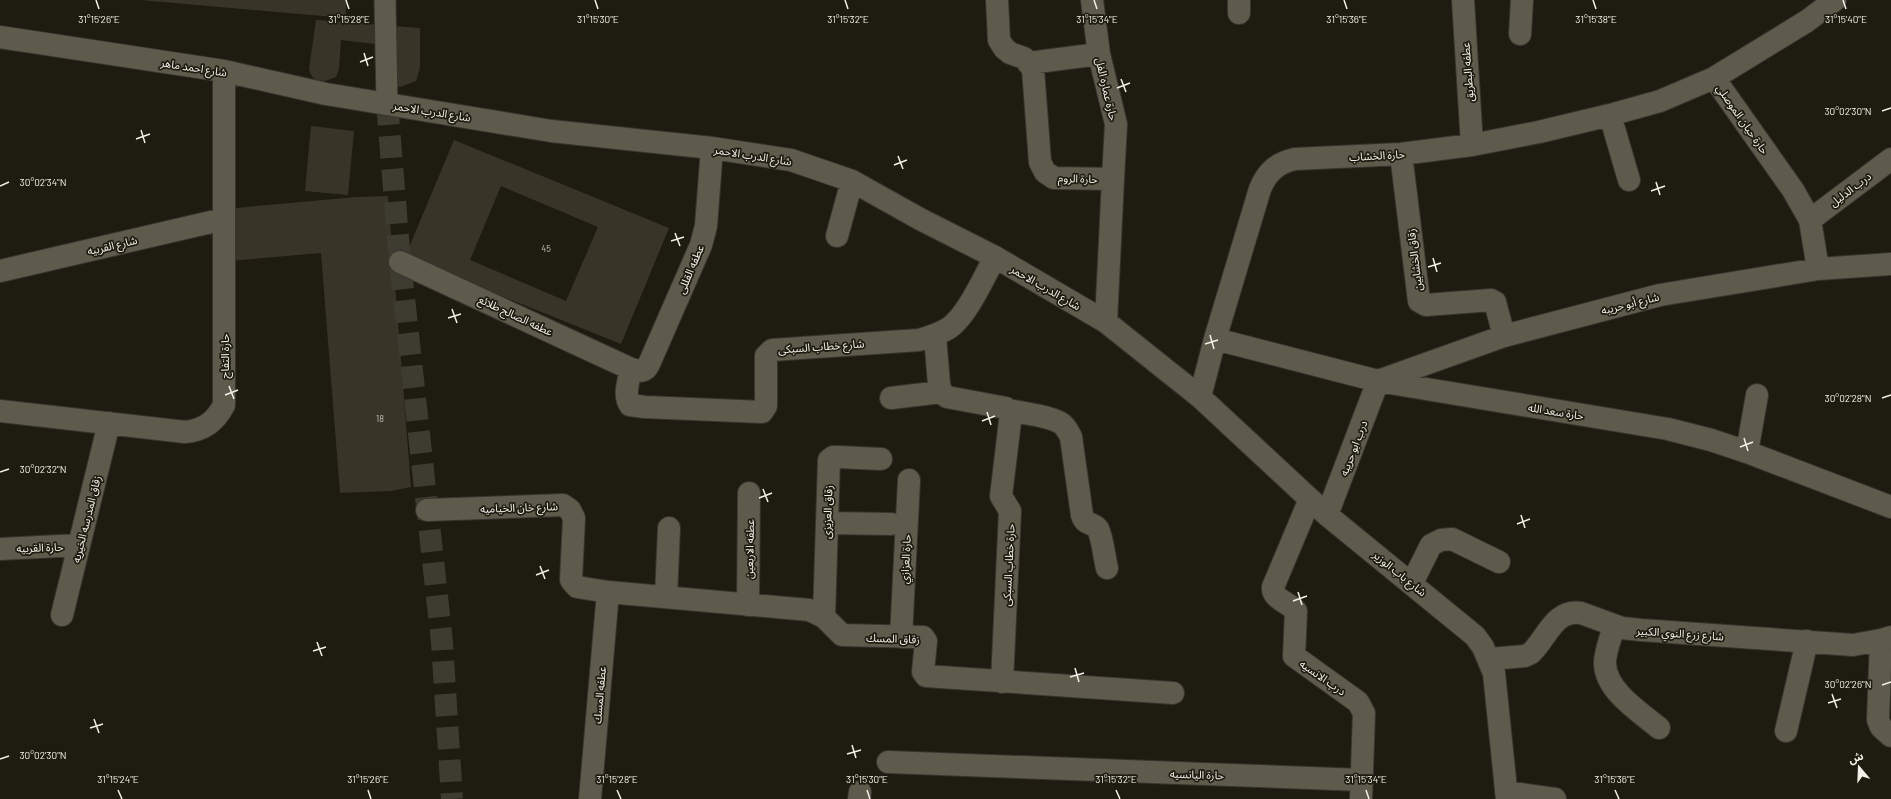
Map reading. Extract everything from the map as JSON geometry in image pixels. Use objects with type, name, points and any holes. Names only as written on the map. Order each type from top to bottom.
[{"type":"street","points":[[385,0],[387,103]]},
{"type":"street","points":[[997,0],[1000,40],[1004,48],[1010,53],[1018,54],[1029,63],[1099,54]]},
{"type":"street","name":"حارة عماره الفل","points":[[1092,0],[1099,54],[1116,124],[1113,179]]},
{"type":"street","name":"عطفه البطريق","points":[[1463,0],[1472,145]]},
{"type":"street","points":[[1520,34],[1522,0]]},
{"type":"street","name":"حارة حيان الموصلي","points":[[1818,269],[1810,220],[1793,190],[1714,78],[1807,21],[1835,0]]},
{"type":"street","name":"شارع احمد ماهر","points":[[0,36],[224,71],[326,94],[387,103]]},
{"type":"street","name":"حارة الروم","points":[[1029,63],[1033,69],[1040,162],[1044,172],[1054,178],[1113,179],[1106,322]]},
{"type":"street","name":"حارة التفاح","points":[[0,411],[185,432],[197,430],[209,425],[218,416],[224,405],[224,71]]},
{"type":"street","name":"حارة الخشاب","points":[[1200,397],[1215,339],[1260,189],[1264,178],[1273,168],[1283,162],[1295,159],[1401,154],[1472,145],[1610,115],[1660,101],[1714,78]]},
{"type":"street","name":"شارع الدرب الاحمر","points":[[387,103],[551,131],[712,148],[791,160],[852,180],[920,219],[995,258],[1106,322],[1200,397]]},
{"type":"street","points":[[1610,115],[1629,180]]},
{"type":"street","name":"عطفه القللى","points":[[631,369],[640,372],[647,368],[701,244],[706,226],[712,148]]},
{"type":"street","name":"زقاق الخشابين","points":[[1401,154],[1419,302],[1426,305],[1491,300],[1495,302],[1504,336]]},
{"type":"street","name":"درب الدليل","points":[[1810,220],[1891,159]]},
{"type":"street","points":[[837,236],[852,180]]},
{"type":"street","name":"شارع القربيه","points":[[0,271],[224,219]]},
{"type":"street","name":"شارع خطاب السبكى","points":[[631,369],[626,394],[626,400],[630,405],[758,413],[762,412],[766,406],[766,356],[772,350],[919,340],[935,336],[949,328],[961,316],[995,258]]},
{"type":"street","name":"عطفه الصالح طلائع","points":[[400,262],[631,369]]},
{"type":"street","name":"شارع أبو حريبه","points":[[1378,381],[1504,336],[1660,295],[1818,269],[1891,264]]},
{"type":"street","points":[[935,336],[939,384],[941,392],[947,397],[1006,408],[1009,410],[1051,419],[1060,422],[1067,428],[1070,437],[1083,520],[1095,526],[1099,531],[1107,568]]},
{"type":"street","name":"حارة سعد الله","points":[[1215,339],[1378,381],[1668,430],[1711,440],[1747,452],[1891,507]]},
{"type":"street","name":"درب ابو حريبه","points":[[1327,515],[1378,381]]},
{"type":"street","points":[[891,398],[941,392]]},
{"type":"street","points":[[1747,452],[1757,395]]},
{"type":"street","name":"شارع باب الوزير","points":[[1200,397],[1327,515],[1412,583],[1474,636],[1490,659],[1496,687],[1506,796]]},
{"type":"street","name":"حارة خطاب السبكى","points":[[1002,682],[1010,511],[1001,496],[1011,416],[1009,410]]},
{"type":"street","name":"زقاق المدرسه الخيريه","points":[[62,615],[109,424]]},
{"type":"street","name":"زقاق العزيزى","points":[[824,617],[829,460],[838,456],[881,459]]},
{"type":"street","name":"حارة العزازي","points":[[901,637],[909,480]]},
{"type":"street","name":"عطفه الاربعين","points":[[748,605],[749,493]]},
{"type":"street","name":"درب الانسيه","points":[[1310,499],[1272,591],[1275,596],[1291,605],[1296,611],[1293,649],[1294,656],[1358,702],[1362,707],[1364,713],[1361,790]]},
{"type":"street","name":"شارع خان الخياميه","points":[[428,510],[563,505],[570,510],[574,518],[571,580],[576,587],[608,592]]},
{"type":"street","points":[[827,523],[891,524]]},
{"type":"street","points":[[666,597],[669,528]]},
{"type":"street","points":[[1412,583],[1431,545],[1441,540],[1452,539],[1498,562]]},
{"type":"street","name":"حارة القربيه","points":[[0,548],[79,545]]},
{"type":"street","name":"زقاق المسك","points":[[608,592],[809,610],[824,617],[842,635],[925,638],[923,672],[926,676],[1173,692]]},
{"type":"street","name":"عطفه المسك","points":[[590,799],[608,592]]},
{"type":"street","name":"شارع زرع النوي الكبير","points":[[1490,659],[1525,656],[1531,653],[1556,620],[1567,613],[1581,613],[1622,628],[1641,630],[1853,645],[1886,639]]},
{"type":"street","points":[[1614,625],[1604,664],[1610,680],[1618,695],[1659,728]]},
{"type":"street","points":[[1886,639],[1878,720],[1880,727],[1891,736]]},
{"type":"street","points":[[1786,731],[1807,642]]},
{"type":"street","name":"حارة اليانسيه","points":[[888,762],[1361,790]]},
{"type":"street","points":[[1506,796],[1555,799]]},
{"type":"building","points":[[140,0],[347,0],[345,18]]},
{"type":"building","points":[[316,20],[420,28],[420,68],[416,81],[400,87],[394,84],[391,46],[341,40],[339,69],[336,77],[325,81],[315,80],[309,69]]},
{"type":"building","points":[[311,126],[354,131],[348,195],[305,191]]},
{"type":"building","points":[[454,140],[669,228],[621,344],[405,257]],"holes":[[[501,186],[598,227],[566,301],[470,260]]]},
{"type":"building","points":[[388,196],[411,487],[391,491],[340,493],[321,253],[229,261],[225,209],[356,197]]},
{"type":"tunnel","points":[[387,103],[400,262],[442,642],[452,799]]}]
